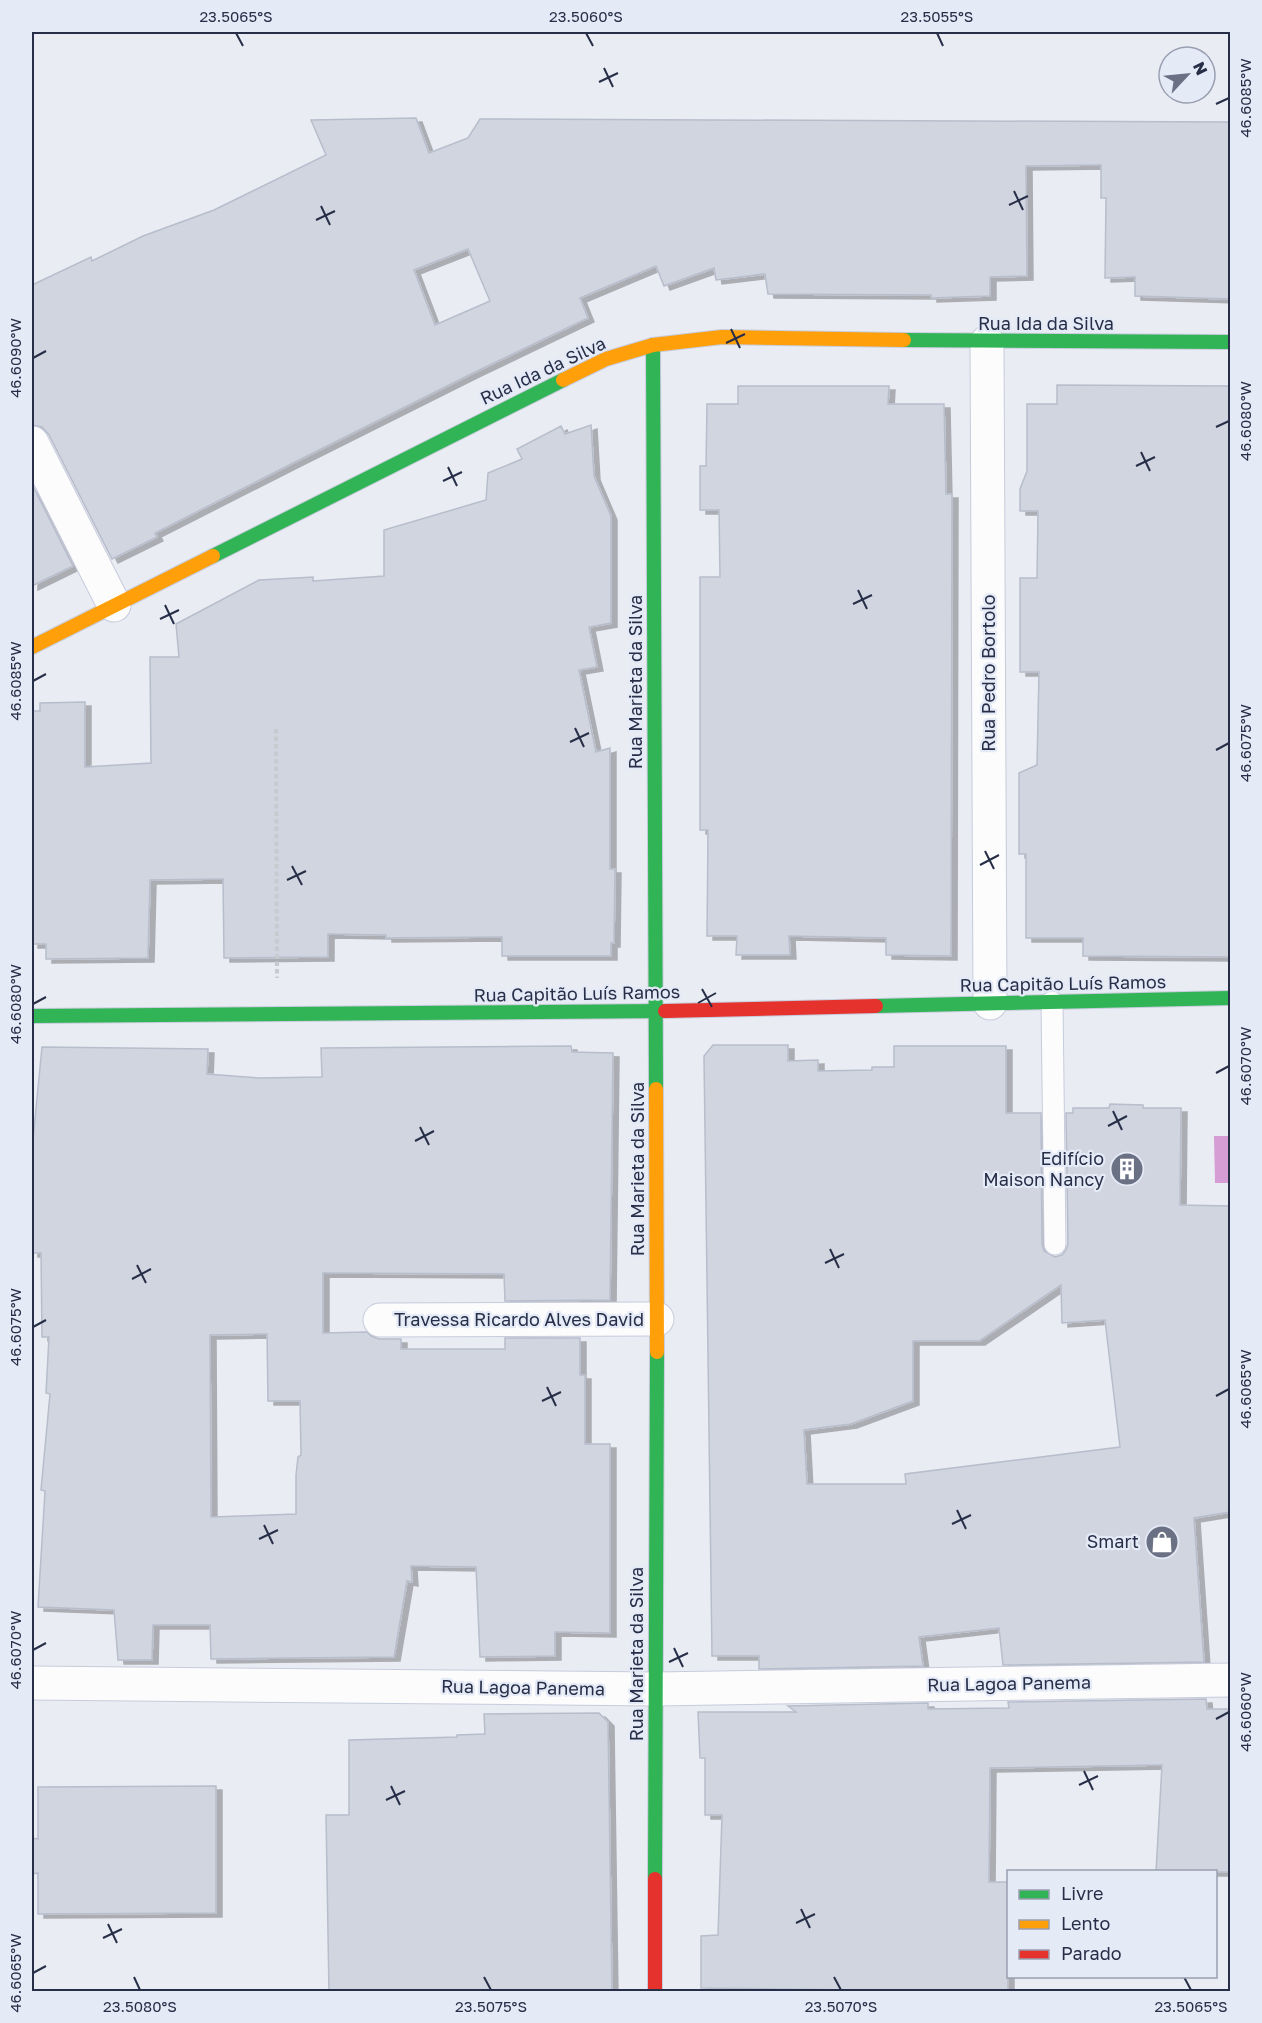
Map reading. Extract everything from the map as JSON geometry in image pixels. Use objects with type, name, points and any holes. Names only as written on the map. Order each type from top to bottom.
[{"type":"street","name":"Rua Ida da Silva","points":[[32,647],[606,359],[653,345],[722,337],[987,342],[1230,342]]},
{"type":"street","name":"Rua Pedro Bortolo","points":[[987,342],[990,1004]]},
{"type":"street","name":"Rua Marieta da Silva","points":[[653,345],[657,1319],[656,1992]]},
{"type":"street","points":[[32,443],[114,605]]},
{"type":"street","name":"Rua Capitão Luís Ramos","points":[[32,1016],[655,1011],[1230,998]]},
{"type":"street","name":"Travessa Ricardo Alves David","points":[[380,1320],[657,1319]]},
{"type":"street","name":"Rua Lagoa Panema","points":[[32,1683],[655,1689],[1230,1680]]},
{"type":"lane","points":[[1052,1002],[1055,1244]]},
{"type":"path","points":[[276,729],[278,1015]]},
{"type":"shaded area","points":[[1214,1136],[1230,1136],[1230,1183],[1215,1183]]},
{"type":"building","points":[[416,118],[429,153],[468,138],[480,119],[1230,122],[1230,299],[1135,296],[1135,277],[1105,278],[1106,198],[1101,198],[1101,165],[1026,166],[1027,276],[990,277],[990,296],[931,298],[931,295],[768,294],[765,274],[716,280],[714,268],[664,286],[656,266],[580,298],[588,318],[295,462],[155,533],[157,537],[112,559],[49,435],[42,427],[32,425],[32,285],[91,257],[92,261],[143,236],[214,210],[326,155],[311,120]],"holes":[[[468,249],[490,301],[435,325],[414,270]]]},
{"type":"building","points":[[1057,385],[1230,386],[1230,957],[1083,956],[1083,938],[1026,938],[1026,854],[1019,854],[1019,773],[1037,765],[1039,672],[1020,672],[1020,578],[1037,578],[1038,511],[1020,511],[1020,489],[1027,471],[1027,404],[1057,404]]},
{"type":"building","points":[[738,386],[889,386],[888,404],[944,404],[946,494],[952,494],[951,956],[886,955],[886,938],[789,936],[790,955],[736,955],[737,936],[707,936],[708,830],[700,830],[700,577],[720,577],[719,510],[700,510],[700,466],[706,466],[707,404],[738,404]]},
{"type":"building","points":[[591,425],[594,476],[611,516],[611,623],[589,627],[597,667],[579,670],[596,752],[610,748],[610,869],[615,869],[614,943],[611,943],[611,956],[502,956],[502,937],[386,938],[386,935],[328,934],[328,957],[224,958],[223,879],[150,880],[148,958],[46,959],[46,944],[32,944],[32,711],[40,711],[40,703],[85,702],[85,767],[151,763],[150,657],[179,657],[176,624],[259,580],[313,577],[313,581],[384,576],[384,530],[486,500],[488,473],[522,459],[517,449],[561,426],[565,434]]},
{"type":"building","points":[[32,484],[73,566],[32,586]]},
{"type":"building","points":[[713,1045],[788,1045],[788,1061],[818,1060],[818,1071],[872,1070],[872,1067],[894,1067],[894,1046],[1006,1046],[1006,1113],[1041,1113],[1042,1244],[1044,1251],[1055,1257],[1062,1255],[1068,1244],[1066,1113],[1073,1113],[1073,1108],[1109,1108],[1110,1104],[1143,1105],[1143,1108],[1181,1108],[1180,1205],[1230,1206],[1230,1512],[1194,1518],[1204,1662],[1003,1665],[999,1628],[919,1637],[923,1666],[759,1669],[759,1656],[712,1656],[704,1056]],"holes":[[[1061,1285],[1062,1323],[1105,1320],[1120,1447],[905,1474],[906,1484],[807,1484],[804,1430],[851,1424],[913,1401],[913,1341],[979,1341]]]},
{"type":"building","points":[[571,1046],[572,1052],[613,1053],[610,1300],[505,1301],[504,1274],[323,1273],[323,1333],[367,1332],[379,1339],[401,1339],[401,1349],[505,1349],[505,1338],[580,1338],[580,1375],[585,1375],[585,1444],[610,1444],[610,1633],[555,1632],[555,1656],[480,1657],[476,1567],[411,1566],[412,1582],[407,1581],[394,1657],[211,1659],[210,1625],[153,1625],[152,1660],[118,1660],[114,1610],[38,1607],[45,1491],[41,1490],[50,1394],[46,1393],[49,1337],[42,1337],[41,1253],[32,1253],[32,1150],[42,1047],[208,1049],[207,1074],[259,1078],[322,1077],[321,1048]],"holes":[[[267,1334],[268,1401],[300,1401],[301,1455],[298,1457],[296,1475],[296,1514],[211,1517],[210,1335]]]},
{"type":"building","points":[[1206,1699],[1207,1709],[1230,1709],[1230,1872],[1156,1870],[1162,1765],[990,1768],[989,1882],[1007,1882],[1008,1992],[701,1988],[701,1936],[718,1935],[722,1815],[705,1815],[705,1758],[700,1758],[698,1712],[796,1712],[788,1706],[928,1703],[928,1709],[1009,1708],[1008,1702]]},
{"type":"building","points":[[599,1713],[608,1722],[612,1992],[329,1992],[326,1815],[349,1815],[349,1740],[485,1734],[484,1714]]},
{"type":"building","points":[[216,1786],[216,1913],[38,1914],[38,1873],[32,1874],[32,1838],[38,1839],[38,1787]]},
{"type":"traffic: fast","points":[[904,340],[1230,342]]},
{"type":"traffic: fast","points":[[653,345],[656,1089]]},
{"type":"traffic: fast","points":[[213,556],[563,380]]},
{"type":"traffic: fast","points":[[876,1006],[1230,998]]},
{"type":"traffic: fast","points":[[32,1016],[665,1011]]},
{"type":"traffic: fast","points":[[655,1879],[657,1352]]},
{"type":"traffic: slow","points":[[563,380],[606,359],[653,345],[722,337],[904,340]]},
{"type":"traffic: slow","points":[[32,647],[213,556]]},
{"type":"traffic: slow","points":[[656,1089],[657,1352]]},
{"type":"traffic: jam","points":[[665,1011],[876,1006]]},
{"type":"traffic: jam","points":[[655,1879],[655,1992]]},
{"type":"place","name":"Edifício Maison Nancy","points":[[1127,1169]]},
{"type":"place","name":"Smart","points":[[1162,1542]]}]
